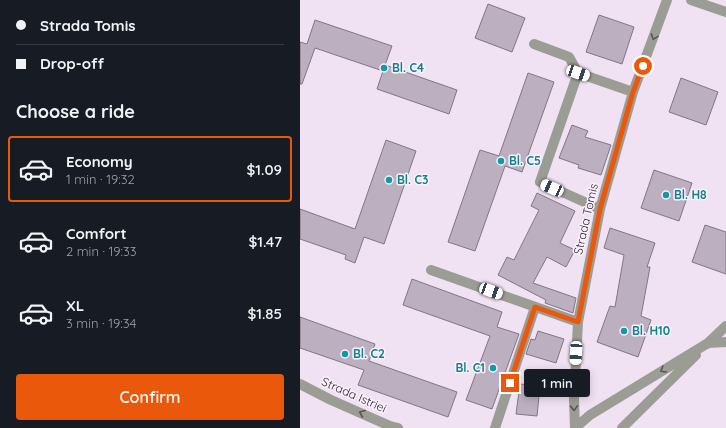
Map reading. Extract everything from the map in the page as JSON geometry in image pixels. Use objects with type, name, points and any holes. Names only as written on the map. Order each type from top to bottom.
[{"type":"street","name":"Strada Tomis","points":[[576,428],[574,399],[578,322],[600,209],[633,92],[667,0]]},
{"type":"street","points":[[691,0],[726,12]]},
{"type":"street","points":[[534,44],[569,57],[578,73],[633,92]]},
{"type":"street","points":[[578,73],[540,182],[600,209]]},
{"type":"street","points":[[431,270],[578,322]]},
{"type":"street","points":[[495,428],[535,307]]},
{"type":"street","points":[[622,428],[726,326]]},
{"type":"street","points":[[569,428],[576,428],[590,415],[708,343],[726,342]]},
{"type":"street","name":"Strada Istriei","points":[[300,384],[331,400],[390,426],[398,428]]},
{"type":"building","points":[[488,4],[525,18],[512,52],[475,38]]},
{"type":"building","points":[[599,15],[634,27],[622,64],[586,52]]},
{"type":"building","name":"Bl. C4","points":[[315,20],[392,46],[385,65],[457,90],[449,114],[377,89],[383,71],[315,48],[302,84],[300,84],[300,42],[307,44]]},
{"type":"building","name":"Bl. C5","points":[[528,73],[554,82],[522,172],[505,166],[475,251],[448,242],[480,150],[499,156]]},
{"type":"building","points":[[681,78],[718,92],[706,125],[669,112]]},
{"type":"building","points":[[572,125],[588,131],[585,137],[611,145],[601,175],[578,168],[579,165],[559,158]]},
{"type":"building","name":"Bl. C3","points":[[386,140],[416,151],[384,244],[364,237],[355,263],[345,259],[346,255],[300,239],[300,209],[355,229]]},
{"type":"building","name":"Bl. H8","points":[[654,170],[692,183],[679,221],[641,208]]},
{"type":"building","points":[[537,193],[575,211],[560,243],[575,250],[566,267],[547,257],[533,283],[576,298],[573,313],[545,303],[546,300],[498,275],[507,257],[514,260],[539,210],[531,206]]},
{"type":"building","points":[[705,225],[726,232],[726,274],[692,262]]},
{"type":"building","points":[[610,228],[655,243],[647,267],[650,267],[641,316],[651,320],[638,357],[597,342],[610,306],[615,307],[624,255],[604,248]]},
{"type":"building","name":"Bl. C1","points":[[412,279],[502,312],[497,327],[519,334],[492,409],[466,400],[490,336],[403,305]]},
{"type":"building","name":"Bl. C2","points":[[300,317],[375,344],[369,361],[457,392],[448,417],[358,385],[364,370],[300,348]]},
{"type":"building","points":[[538,331],[564,339],[556,363],[526,354],[531,339],[535,340]]},
{"type":"building","points":[[520,384],[540,386],[537,416],[516,414]]},
{"type":"place","name":"Bl. C4","points":[[384,68]]},
{"type":"place","name":"Bl. C5","points":[[501,161]]},
{"type":"place","name":"Bl. C3","points":[[389,180]]},
{"type":"place","name":"Bl. H8","points":[[666,195]]},
{"type":"place","name":"Bl. H10","points":[[624,331]]},
{"type":"place","name":"Bl. C2","points":[[345,354]]},
{"type":"place","name":"Bl. C1","points":[[493,368]]},
{"type":"route","points":[[510,383],[535,307],[578,322],[600,209],[633,92],[643,66]]}]
